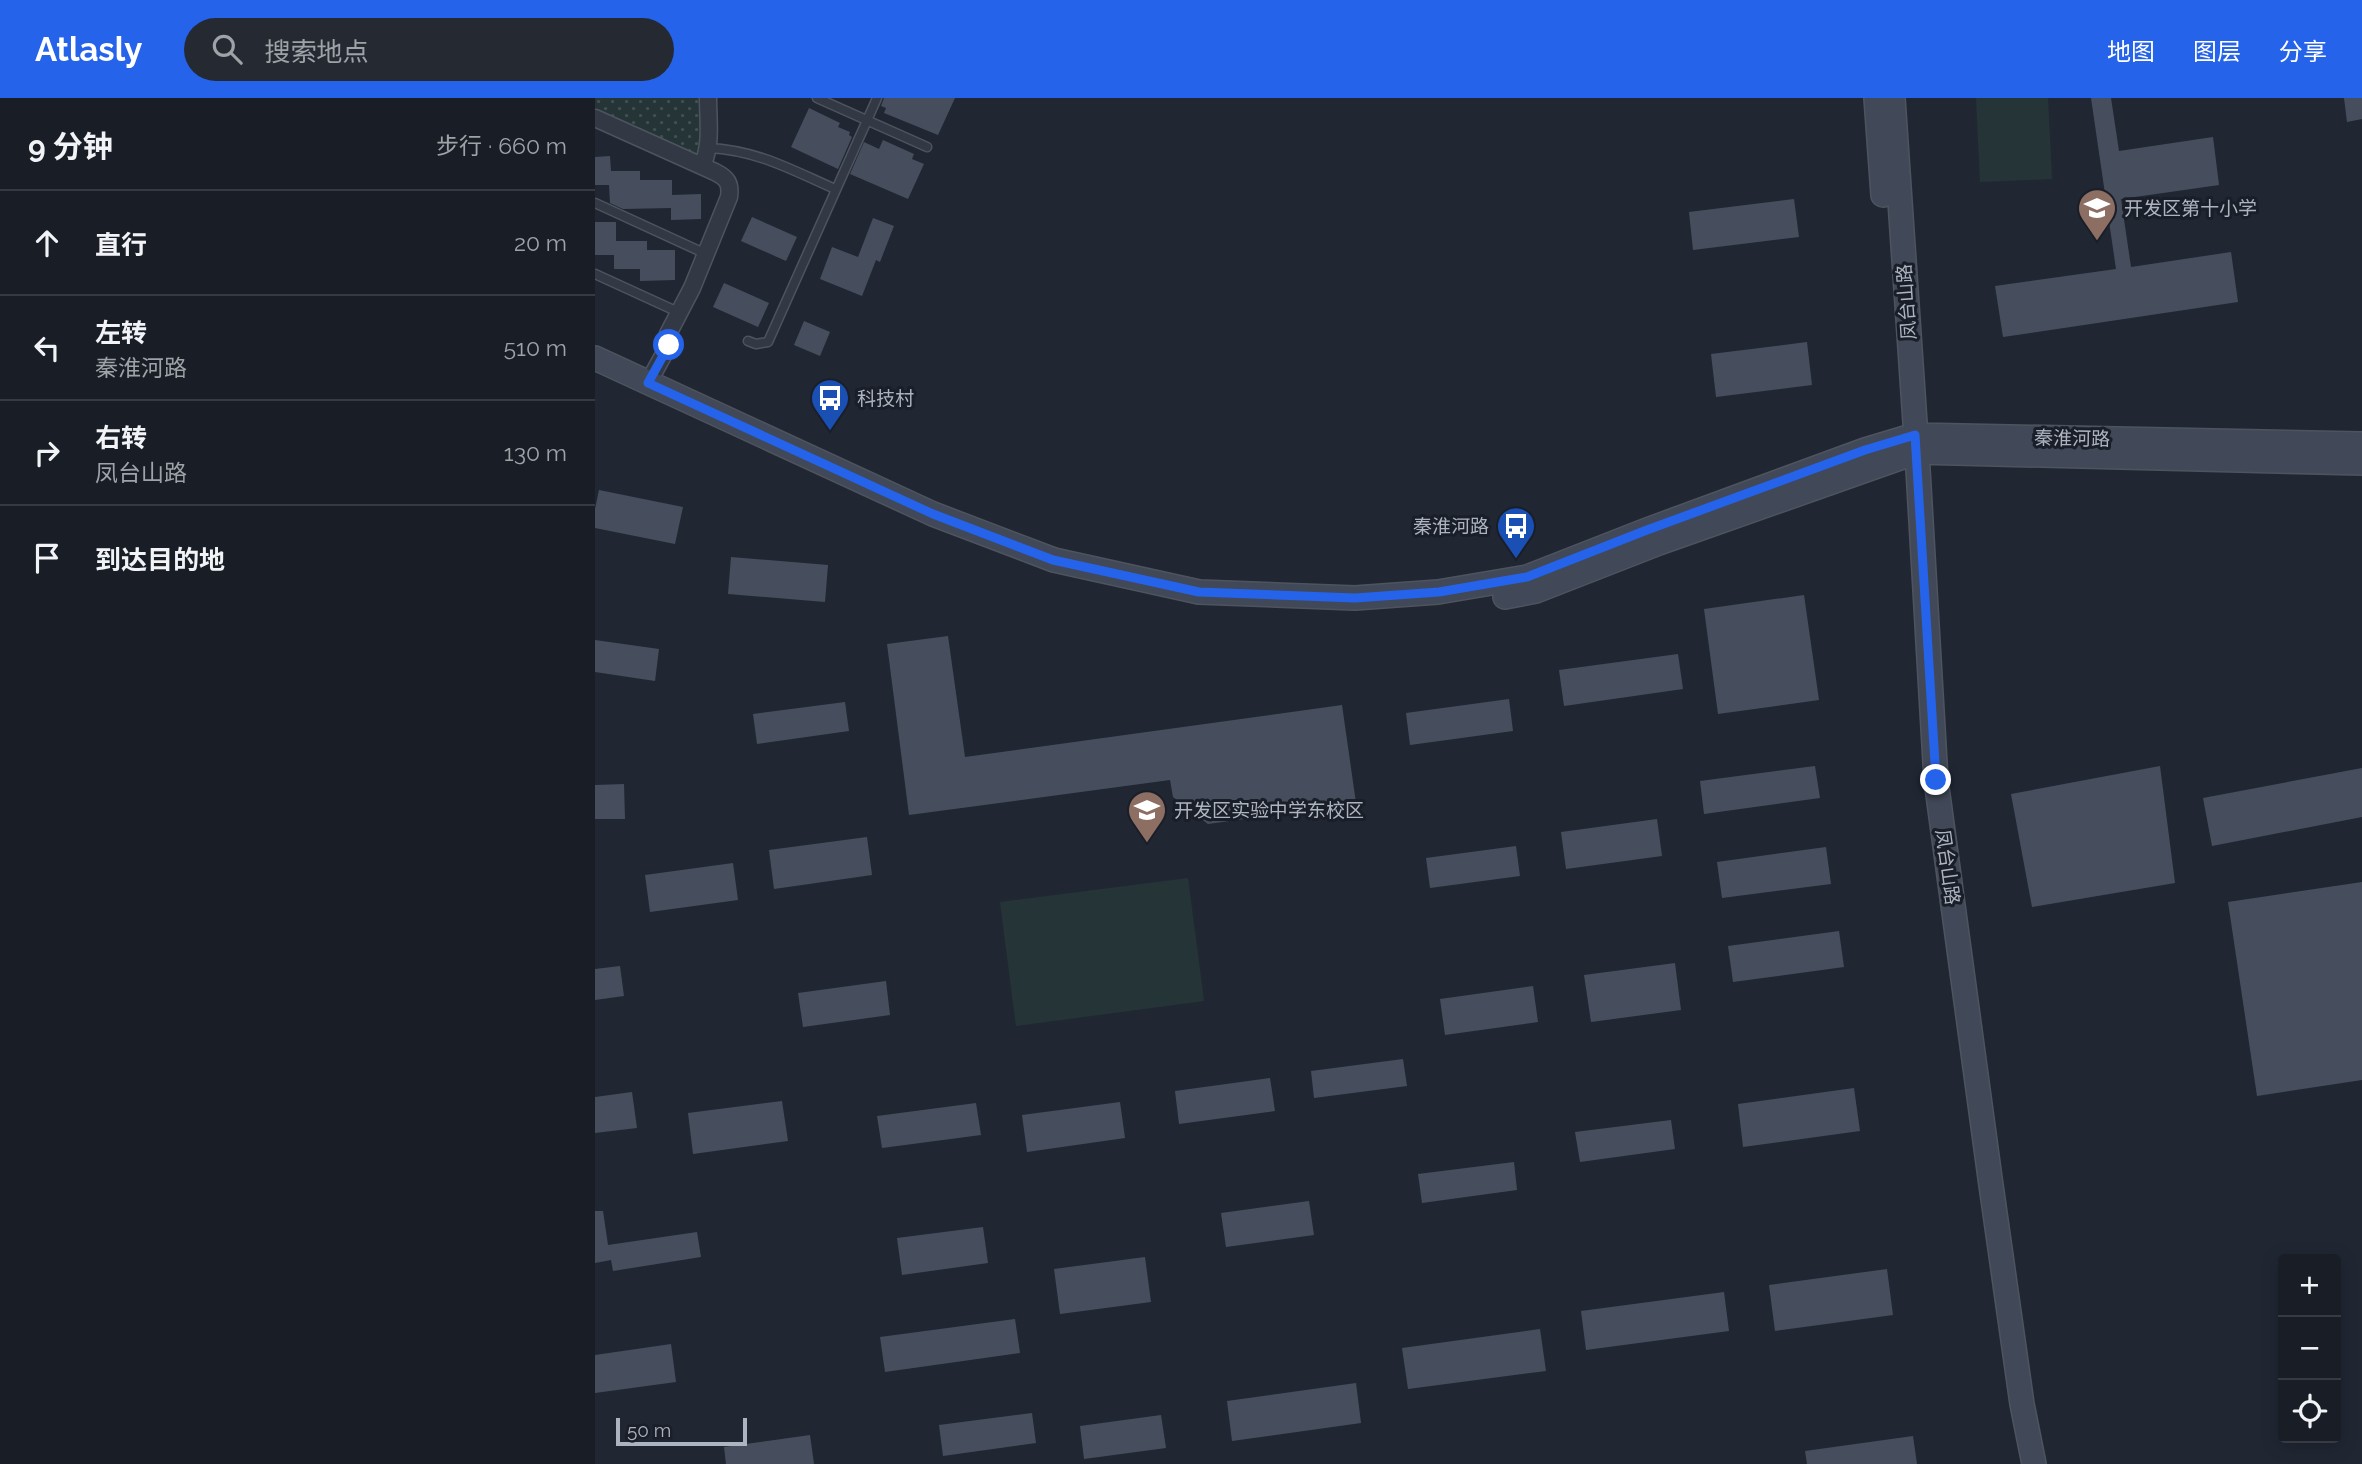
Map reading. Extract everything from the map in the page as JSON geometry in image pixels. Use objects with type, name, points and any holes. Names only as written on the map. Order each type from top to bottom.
[{"type":"main road","name":"凤台山路","points":[[1877,98],[1936,780],[2022,1404],[2034,1464]]},
{"type":"main road","name":"凤台山路","points":[[1893,98],[1921,781],[1977,1194],[2018,1464]]},
{"type":"main road","name":"秦淮河路","points":[[595,358],[933,514],[1053,560],[1199,592],[1355,598],[1439,592],[1527,577],[1659,525],[1909,446],[2362,444]]},
{"type":"main road","name":"秦淮河路","points":[[595,375],[937,532],[1048,574],[1197,607],[1357,613],[1444,607],[1536,591],[1909,446],[2362,463]]},
{"type":"street","points":[[702,166],[708,148],[708,98]]},
{"type":"street","points":[[595,118],[726,178],[730,188],[729,197],[692,288],[668,334],[669,345],[648,383]]},
{"type":"lane","points":[[817,98],[927,147]]},
{"type":"lane","points":[[748,341],[756,344],[768,342],[877,98]]},
{"type":"lane","points":[[708,148],[731,149],[758,155],[835,189]]},
{"type":"lane","points":[[595,203],[706,254]]},
{"type":"lane","points":[[595,274],[678,312]]},
{"type":"shaded area","points":[[595,98],[703,98],[704,130],[701,146],[693,157],[595,112]]},
{"type":"shaded area","points":[[1976,98],[2048,98],[2052,179],[1980,182]]},
{"type":"shaded area","points":[[1188,878],[1204,1001],[1016,1026],[1000,902]]},
{"type":"building","points":[[884,98],[955,98],[938,135],[884,113],[886,108],[881,106]]},
{"type":"building","points":[[2091,98],[2111,98],[2119,151],[2213,137],[2219,185],[2121,199],[2131,267],[2231,252],[2238,302],[2003,337],[1995,286],[2116,269]]},
{"type":"building","points":[[2344,98],[2362,98],[2362,119],[2347,122]]},
{"type":"building","points":[[809,108],[840,123],[838,127],[850,132],[852,137],[838,169],[791,147]]},
{"type":"building","points":[[883,140],[914,154],[912,159],[924,164],[908,199],[850,174],[864,142],[879,149]]},
{"type":"building","points":[[610,156],[611,171],[640,171],[640,180],[672,180],[672,195],[701,194],[701,219],[671,220],[671,208],[623,209],[610,203],[609,185],[595,185],[595,157]]},
{"type":"building","points":[[1794,199],[1799,237],[1693,250],[1689,212]]},
{"type":"building","points":[[752,217],[797,237],[786,261],[741,241]]},
{"type":"building","points":[[873,218],[894,226],[880,262],[876,260],[862,296],[820,279],[832,247],[858,257]]},
{"type":"building","points":[[595,222],[616,222],[616,241],[647,241],[647,250],[675,250],[675,280],[640,281],[640,269],[614,269],[614,255],[595,255]]},
{"type":"building","points":[[724,283],[769,303],[758,327],[713,307]]},
{"type":"building","points":[[804,321],[830,332],[820,356],[794,345]]},
{"type":"building","points":[[1807,342],[1812,385],[1716,397],[1711,354]]},
{"type":"building","points":[[599,490],[683,507],[675,544],[595,528]]},
{"type":"building","points":[[731,557],[828,565],[825,602],[728,594]]},
{"type":"building","points":[[1804,595],[1819,700],[1718,714],[1704,609]]},
{"type":"building","points":[[948,636],[965,757],[1342,705],[1356,803],[1208,824],[1173,797],[1170,780],[909,815],[887,644]]},
{"type":"building","points":[[595,640],[659,649],[655,681],[595,672]]},
{"type":"building","points":[[1678,654],[1683,689],[1564,706],[1559,670]]},
{"type":"building","points":[[1509,699],[1513,731],[1410,745],[1406,713]]},
{"type":"building","points":[[845,702],[849,731],[757,744],[753,714]]},
{"type":"building","points":[[1815,766],[1820,798],[1704,814],[1700,781]]},
{"type":"building","points":[[2160,766],[2175,883],[2032,907],[2011,794]]},
{"type":"building","points":[[2362,768],[2362,817],[2212,846],[2203,798]]},
{"type":"building","points":[[624,784],[625,819],[595,819],[595,785]]},
{"type":"building","points":[[1657,819],[1662,856],[1566,869],[1561,832]]},
{"type":"building","points":[[867,837],[872,875],[774,889],[769,850]]},
{"type":"building","points":[[1516,846],[1520,876],[1430,888],[1426,858]]},
{"type":"building","points":[[1826,847],[1831,884],[1722,898],[1717,862]]},
{"type":"building","points":[[733,863],[738,900],[650,912],[645,875]]},
{"type":"building","points":[[2362,882],[2362,1080],[2257,1096],[2228,902]]},
{"type":"building","points":[[1839,931],[1844,967],[1733,982],[1728,946]]},
{"type":"building","points":[[1675,963],[1681,1010],[1591,1022],[1584,975]]},
{"type":"building","points":[[620,966],[624,996],[595,1000],[595,969]]},
{"type":"building","points":[[886,981],[890,1015],[803,1027],[798,993]]},
{"type":"building","points":[[1533,986],[1538,1022],[1445,1035],[1440,999]]},
{"type":"building","points":[[1403,1059],[1407,1086],[1314,1098],[1311,1071]]},
{"type":"building","points":[[1270,1078],[1275,1111],[1179,1124],[1175,1091]]},
{"type":"building","points":[[1854,1088],[1860,1131],[1743,1147],[1738,1104]]},
{"type":"building","points":[[632,1092],[637,1128],[595,1133],[595,1097]]},
{"type":"building","points":[[782,1101],[788,1141],[693,1154],[688,1113]]},
{"type":"building","points":[[1120,1102],[1125,1138],[1027,1152],[1022,1115]]},
{"type":"building","points":[[976,1103],[981,1135],[882,1148],[877,1116]]},
{"type":"building","points":[[1671,1120],[1675,1149],[1580,1162],[1575,1132]]},
{"type":"building","points":[[1514,1162],[1517,1190],[1422,1203],[1418,1174]]},
{"type":"building","points":[[1309,1201],[1314,1235],[1226,1247],[1221,1213]]},
{"type":"building","points":[[595,1211],[603,1211],[608,1245],[697,1232],[701,1257],[613,1271],[611,1260],[595,1263]]},
{"type":"building","points":[[983,1227],[988,1263],[902,1275],[897,1238]]},
{"type":"building","points":[[1145,1257],[1151,1302],[1060,1314],[1054,1269]]},
{"type":"building","points":[[1887,1269],[1893,1315],[1775,1331],[1769,1285]]},
{"type":"building","points":[[1724,1292],[1729,1331],[1586,1350],[1581,1311]]},
{"type":"building","points":[[1015,1319],[1020,1353],[885,1372],[880,1337]]},
{"type":"building","points":[[1540,1329],[1546,1371],[1408,1389],[1402,1348]]},
{"type":"building","points":[[671,1344],[676,1382],[595,1393],[595,1355]]},
{"type":"building","points":[[1356,1383],[1361,1423],[1232,1441],[1227,1401]]},
{"type":"building","points":[[1032,1413],[1036,1443],[943,1456],[939,1425]]},
{"type":"building","points":[[1161,1415],[1166,1448],[1084,1459],[1080,1426]]},
{"type":"building","points":[[810,1435],[814,1464],[726,1464],[724,1447]]},
{"type":"building","points":[[1913,1436],[1917,1464],[1807,1464],[1805,1451]]},
{"type":"place","name":"开发区第十小学","points":[[2097,242]]},
{"type":"place","name":"科技村","points":[[830,432]]},
{"type":"place","name":"秦淮河路","points":[[1516,560]]},
{"type":"place","name":"开发区实验中学东校区","points":[[1147,844]]},
{"type":"route","points":[[669,345],[648,383],[933,514],[1053,560],[1199,592],[1355,598],[1439,592],[1527,577],[1865,450],[1915,435],[1936,780]]}]
